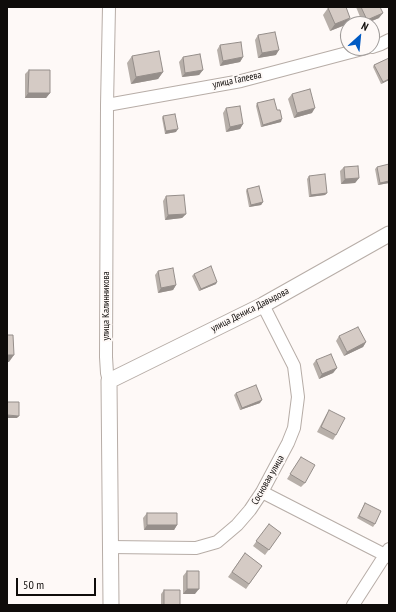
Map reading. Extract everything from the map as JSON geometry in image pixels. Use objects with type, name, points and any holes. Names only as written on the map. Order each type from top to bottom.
[{"type":"main road","name":"улица Дениса Давыдова","points":[[108,381],[263,305],[389,234]]},
{"type":"main road","name":"улица Калинникова","points":[[108,381],[111,605]]},
{"type":"street","name":"улица Калинникова","points":[[108,7],[106,357],[108,381]]},
{"type":"street","name":"улица Гапеева","points":[[107,105],[241,81],[340,55]]},
{"type":"street","name":"Сосновая улица","points":[[110,547],[196,548],[217,542],[237,525],[250,510],[262,492],[288,443],[294,428],[298,397],[294,366],[263,305]]},
{"type":"street","points":[[262,492],[388,554],[353,605]]},
{"type":"building","points":[[346,7],[349,16],[340,16],[340,22],[335,24],[328,8]]},
{"type":"building","points":[[361,7],[380,7],[383,13],[376,16],[365,16]]},
{"type":"building","points":[[275,32],[279,50],[262,53],[258,35]]},
{"type":"building","points":[[241,42],[243,57],[223,61],[220,45]]},
{"type":"building","points":[[159,51],[163,72],[136,77],[132,56]]},
{"type":"building","points":[[200,54],[203,70],[185,73],[183,57]]},
{"type":"building","points":[[389,58],[389,79],[383,82],[374,65]]},
{"type":"building","points":[[29,70],[50,70],[50,93],[28,93]]},
{"type":"building","points":[[310,89],[315,108],[297,113],[292,94]]},
{"type":"building","points":[[274,99],[277,110],[280,110],[282,119],[263,125],[257,103]]},
{"type":"building","points":[[240,106],[243,124],[230,127],[226,108]]},
{"type":"building","points":[[175,114],[178,129],[166,131],[163,116]]},
{"type":"building","points":[[389,164],[389,181],[380,183],[377,167]]},
{"type":"building","points":[[358,166],[359,178],[345,179],[344,167]]},
{"type":"building","points":[[325,174],[327,193],[311,195],[309,176]]},
{"type":"building","points":[[259,186],[263,202],[251,205],[247,189]]},
{"type":"building","points":[[184,195],[186,214],[168,215],[166,196]]},
{"type":"building","points":[[211,266],[217,282],[201,289],[194,274]]},
{"type":"building","points":[[173,268],[176,285],[161,288],[158,271]]},
{"type":"building","points":[[358,327],[366,342],[347,352],[339,336]]},
{"type":"building","points":[[7,335],[13,335],[14,355],[7,355]]},
{"type":"building","points":[[331,354],[337,368],[322,374],[316,360]]},
{"type":"building","points":[[256,385],[262,400],[242,408],[236,393]]},
{"type":"building","points":[[7,402],[19,402],[19,416],[7,415]]},
{"type":"building","points":[[329,410],[345,418],[336,435],[321,427]]},
{"type":"building","points":[[301,457],[315,465],[305,483],[290,474]]},
{"type":"building","points":[[365,503],[381,511],[375,524],[359,516]]},
{"type":"building","points":[[147,513],[177,513],[177,525],[147,525]]},
{"type":"building","points":[[269,524],[281,533],[269,550],[256,541]]},
{"type":"building","points":[[245,553],[262,566],[249,584],[232,572]]},
{"type":"building","points":[[187,571],[199,571],[199,589],[187,589]]},
{"type":"building","points":[[164,590],[180,590],[180,605],[164,605]]}]
